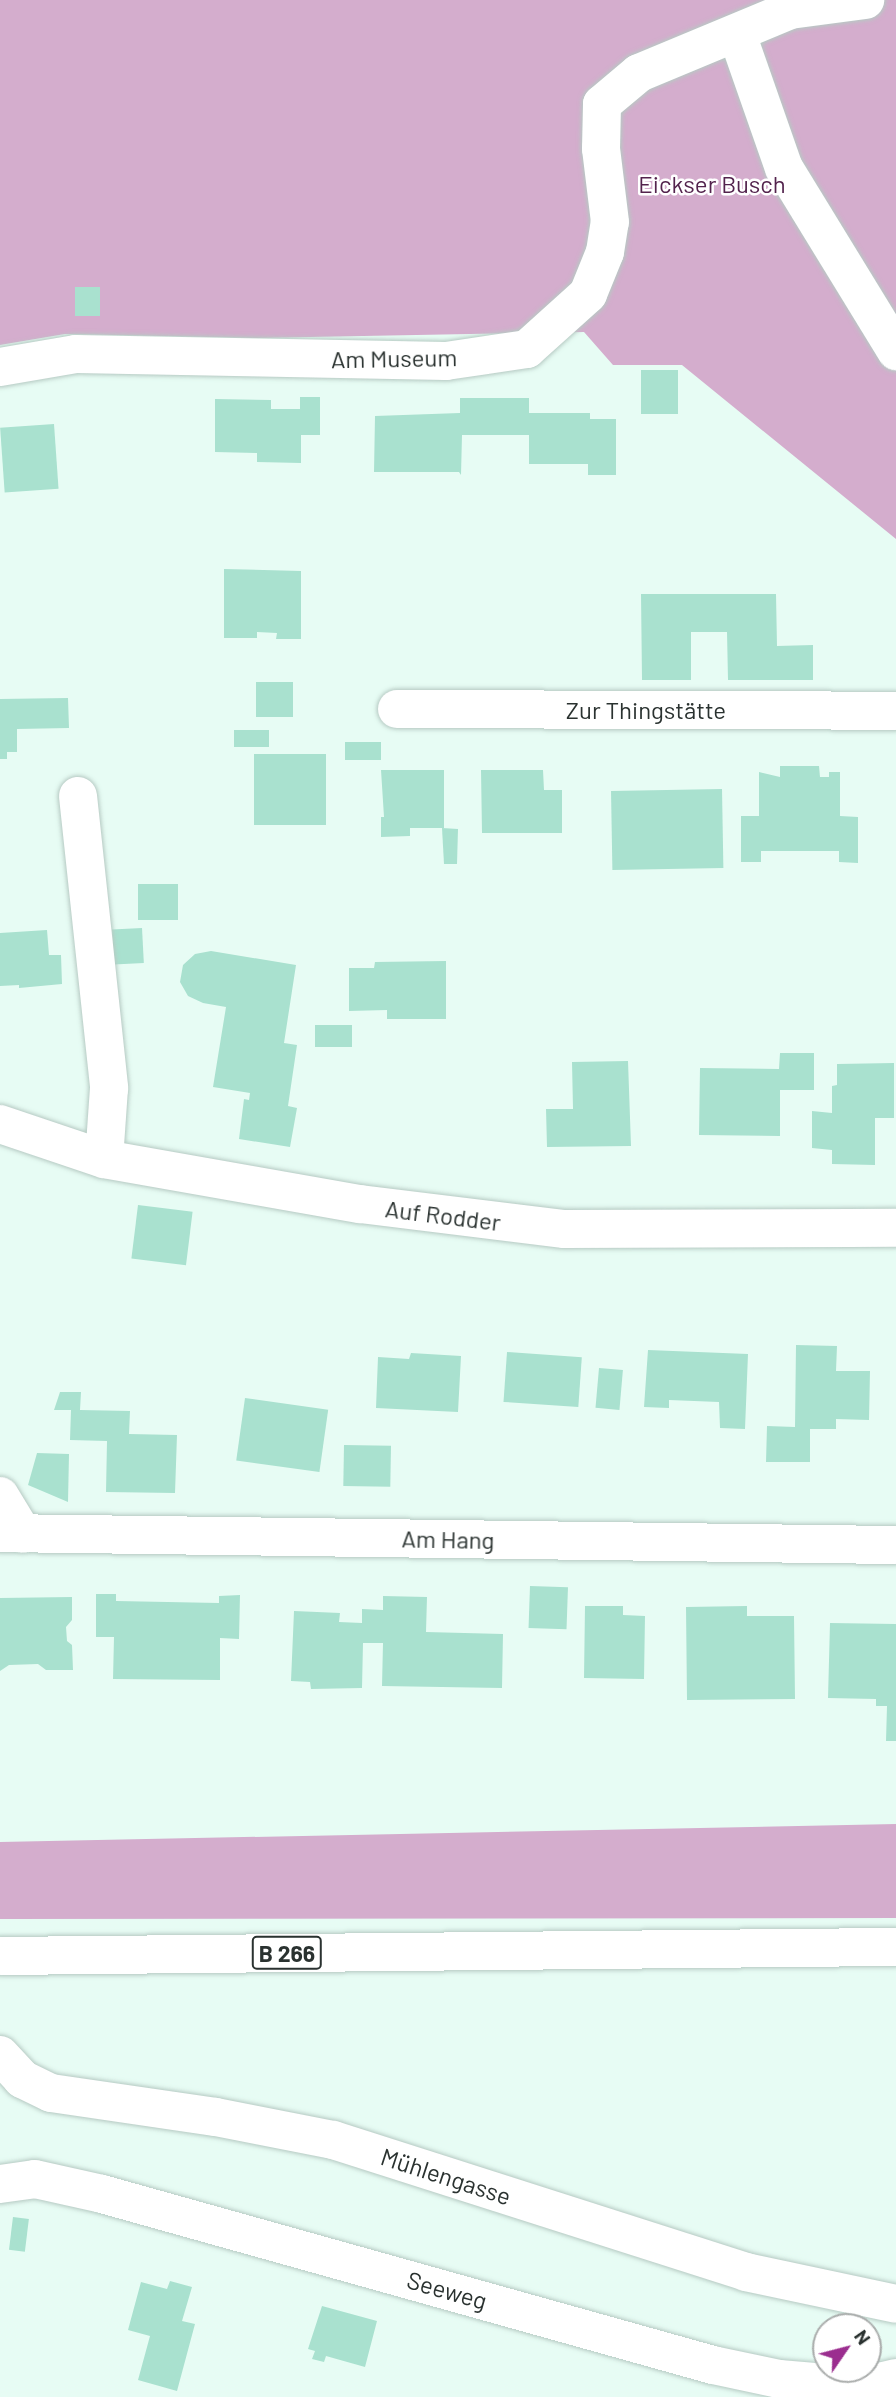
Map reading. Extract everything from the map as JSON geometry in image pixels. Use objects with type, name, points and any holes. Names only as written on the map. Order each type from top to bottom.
[{"type":"street","points":[[865,0],[790,10],[737,34],[784,168],[896,351]]},
{"type":"street","name":"Am Museum","points":[[0,367],[76,354],[446,361],[527,349],[588,294],[605,252],[610,222],[601,149],[602,104],[639,74],[737,34]]},
{"type":"street","name":"Zur Thingstätte","points":[[397,709],[896,711]]},
{"type":"street","points":[[78,796],[109,1087],[104,1160]]},
{"type":"street","name":"Auf Rodder","points":[[0,1124],[104,1160],[360,1205],[564,1229],[896,1228]]},
{"type":"street","points":[[0,1496],[12,1533]]},
{"type":"street","name":"Am Hang","points":[[12,1533],[896,1545]]},
{"type":"street","name":"B 266","points":[[0,1956],[896,1947]]},
{"type":"street","name":"Mühlengasse","points":[[0,2055],[22,2079],[51,2093],[216,2117],[333,2140],[746,2272],[896,2304]]},
{"type":"street","name":"Seeweg","points":[[0,2184],[35,2179],[102,2194],[713,2365],[779,2379],[862,2386],[896,2378]]},
{"type":"green space","name":"Eickser Busch","points":[[0,0],[896,0],[896,539],[682,365],[613,365],[584,332],[256,338],[65,334],[0,345]]},
{"type":"green space","points":[[896,1824],[896,1918],[0,1919],[0,1842]]},
{"type":"building","points":[[75,287],[100,287],[100,316],[75,316]]},
{"type":"building","points":[[641,370],[678,370],[678,414],[641,414]]},
{"type":"building","points":[[300,397],[320,397],[320,435],[301,435],[301,463],[257,462],[257,453],[215,452],[215,399],[271,400],[271,409],[300,409]]},
{"type":"building","points":[[460,398],[529,398],[529,413],[590,413],[590,419],[616,419],[616,475],[588,475],[588,464],[529,464],[529,435],[462,435],[461,475],[459,472],[374,472],[375,416],[460,413]]},
{"type":"building","points":[[54,424],[59,489],[5,493],[0,428]]},
{"type":"building","points":[[224,569],[301,571],[301,639],[276,639],[277,633],[257,632],[257,638],[224,638]]},
{"type":"building","points":[[641,594],[776,594],[777,646],[813,645],[813,680],[728,680],[727,632],[691,632],[691,680],[642,680]]},
{"type":"building","points":[[256,682],[293,682],[293,717],[256,717]]},
{"type":"building","points":[[68,698],[69,728],[17,729],[17,752],[7,752],[7,759],[0,759],[0,699]]},
{"type":"building","points":[[234,730],[269,730],[269,747],[234,747]]},
{"type":"building","points":[[345,742],[381,742],[381,760],[345,760]]},
{"type":"building","points":[[254,754],[326,754],[326,825],[254,825]]},
{"type":"building","points":[[780,766],[819,766],[820,777],[829,777],[829,772],[840,772],[840,816],[858,817],[858,863],[839,862],[839,851],[761,851],[761,862],[741,862],[741,816],[759,816],[759,772],[780,777]]},
{"type":"building","points":[[381,770],[444,770],[444,828],[410,828],[410,836],[381,837],[381,817],[384,817]]},
{"type":"building","points":[[481,770],[543,770],[544,790],[562,790],[562,833],[482,833]]},
{"type":"building","points":[[722,789],[723,868],[612,870],[611,791]]},
{"type":"building","points":[[442,828],[458,829],[457,864],[444,864]]},
{"type":"building","points":[[138,884],[178,884],[178,920],[138,920]]},
{"type":"building","points":[[142,928],[144,963],[114,965],[112,930]]},
{"type":"building","points":[[47,930],[49,955],[61,955],[62,984],[19,988],[19,985],[0,986],[0,933]]},
{"type":"building","points":[[211,951],[296,965],[284,1043],[297,1045],[288,1106],[297,1108],[290,1147],[239,1139],[244,1099],[249,1100],[250,1093],[213,1087],[226,1007],[203,1003],[188,996],[180,982],[183,965],[195,954]]},
{"type":"building","points":[[446,961],[446,1019],[387,1019],[387,1010],[349,1011],[349,968],[374,968],[375,962]]},
{"type":"building","points":[[315,1025],[352,1025],[352,1047],[315,1047]]},
{"type":"building","points":[[780,1053],[814,1053],[814,1090],[780,1090],[780,1136],[699,1135],[700,1068],[779,1069]]},
{"type":"building","points":[[628,1061],[631,1146],[547,1147],[546,1109],[573,1109],[572,1062]]},
{"type":"building","points":[[894,1063],[894,1118],[875,1118],[875,1165],[832,1164],[832,1150],[812,1148],[812,1111],[832,1113],[832,1086],[837,1085],[837,1064]]},
{"type":"building","points":[[138,1205],[193,1212],[186,1265],[131,1259]]},
{"type":"building","points":[[796,1345],[837,1346],[836,1371],[870,1371],[869,1420],[836,1419],[836,1429],[810,1429],[810,1462],[766,1462],[767,1426],[795,1427]]},
{"type":"building","points":[[648,1350],[748,1354],[745,1429],[720,1428],[719,1402],[669,1400],[669,1408],[644,1407]]},
{"type":"building","points":[[507,1352],[582,1357],[578,1407],[504,1402]]},
{"type":"building","points":[[411,1353],[461,1356],[458,1412],[376,1408],[378,1357],[409,1359]]},
{"type":"building","points":[[599,1368],[623,1370],[619,1410],[596,1408]]},
{"type":"building","points":[[60,1392],[81,1392],[80,1410],[130,1411],[129,1434],[177,1435],[175,1493],[106,1492],[107,1441],[70,1440],[71,1410],[54,1410]]},
{"type":"building","points":[[245,1398],[328,1410],[319,1472],[236,1460]]},
{"type":"building","points":[[344,1445],[391,1446],[390,1487],[343,1486]]},
{"type":"building","points":[[37,1453],[69,1454],[68,1502],[28,1485]]},
{"type":"building","points":[[530,1586],[568,1587],[567,1629],[529,1628]]},
{"type":"building","points":[[96,1594],[116,1594],[116,1601],[219,1603],[219,1596],[240,1595],[239,1639],[220,1638],[220,1680],[113,1679],[114,1637],[96,1637]]},
{"type":"building","points":[[383,1596],[427,1597],[426,1632],[503,1634],[502,1688],[382,1686],[383,1643],[363,1643],[362,1688],[311,1689],[310,1682],[291,1681],[294,1611],[340,1613],[339,1622],[362,1623],[362,1609],[383,1610]]},
{"type":"building","points":[[72,1597],[72,1620],[66,1627],[67,1641],[72,1645],[73,1670],[46,1670],[38,1664],[9,1665],[0,1671],[0,1598]]},
{"type":"building","points":[[585,1606],[623,1606],[623,1615],[645,1616],[644,1679],[584,1678]]},
{"type":"building","points":[[747,1606],[747,1616],[794,1616],[795,1699],[687,1700],[686,1607]]},
{"type":"building","points":[[830,1623],[896,1624],[896,1741],[886,1741],[887,1706],[876,1706],[876,1699],[828,1698]]},
{"type":"building","points":[[13,2217],[29,2219],[25,2252],[9,2250]]},
{"type":"building","points":[[170,2281],[192,2287],[182,2321],[195,2324],[177,2391],[138,2380],[150,2336],[128,2330],[141,2282],[167,2289]]},
{"type":"building","points":[[322,2306],[377,2321],[365,2367],[326,2356],[324,2362],[312,2359],[315,2351],[308,2349]]}]
